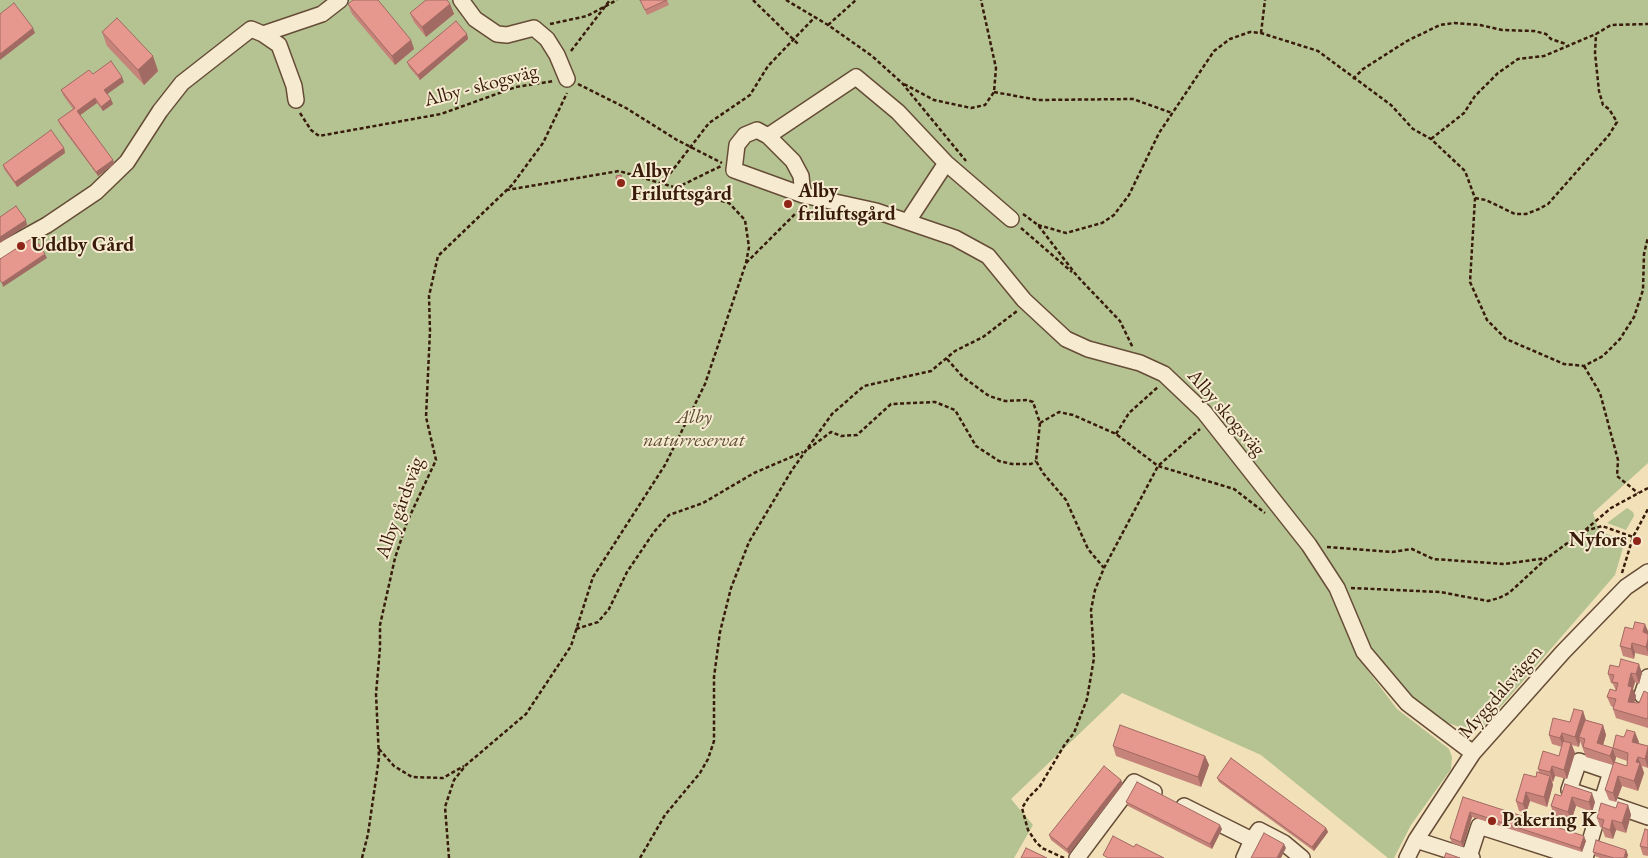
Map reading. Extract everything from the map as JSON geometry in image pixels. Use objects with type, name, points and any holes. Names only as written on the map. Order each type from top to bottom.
[{"type":"street","points":[[263,34],[322,14],[340,0]]},
{"type":"street","points":[[461,0],[475,19],[497,34],[507,35],[534,28],[547,39],[561,65],[567,87]]},
{"type":"street","points":[[0,252],[47,225],[96,192],[127,162],[160,111],[182,83],[251,29],[263,34],[279,45],[294,86],[296,100]]},
{"type":"street","points":[[808,196],[793,161],[768,136],[856,77],[898,112],[946,162],[1014,214]]},
{"type":"street","name":"Alby skogsväg","points":[[768,136],[757,130],[745,135],[737,145],[734,170],[808,196],[876,211],[955,238],[988,256],[1024,300],[1066,339],[1088,349],[1140,362],[1168,378],[1210,420],[1309,545],[1337,588],[1364,652],[1407,703],[1473,753]]},
{"type":"street","points":[[908,221],[946,162]]},
{"type":"street","name":"Myggdalsvägen","points":[[1407,858],[1416,840],[1473,753],[1563,652],[1647,568]]},
{"type":"street","points":[[1648,677],[1642,695],[1648,697]]},
{"type":"street","points":[[1077,858],[1134,782],[1252,840]]},
{"type":"street","points":[[1585,858],[1602,801],[1648,817]]},
{"type":"street","points":[[1416,840],[1470,857],[1479,826],[1578,858]]},
{"type":"street","points":[[1244,858],[1259,830],[1284,843],[1302,858]]},
{"type":"path","points":[[561,65],[610,0]]},
{"type":"path","points":[[534,28],[587,16],[617,0]]},
{"type":"path","points":[[753,0],[798,44]]},
{"type":"path","points":[[786,0],[816,17],[872,56],[902,83],[968,162]]},
{"type":"path","points":[[828,25],[856,0]]},
{"type":"path","points":[[902,83],[934,100],[971,108],[985,105],[994,92],[996,68],[981,0]]},
{"type":"path","points":[[1261,33],[1265,0]]},
{"type":"path","points":[[662,184],[674,171],[690,146],[709,123],[750,95],[768,66],[816,17]]},
{"type":"path","points":[[1353,79],[1376,60],[1407,41],[1440,25],[1454,23],[1480,25],[1502,30],[1534,31],[1567,45]]},
{"type":"path","points":[[1431,139],[1464,113],[1475,96],[1498,73],[1518,58],[1544,56],[1596,34],[1612,25],[1648,24]]},
{"type":"path","points":[[1014,214],[1038,225],[1066,233],[1102,223],[1114,215],[1129,195],[1159,133],[1214,51],[1230,39],[1250,32],[1261,33],[1318,51],[1353,79],[1391,105],[1413,129],[1431,139],[1465,171],[1475,198],[1470,282],[1486,320],[1506,339],[1564,364],[1584,366],[1603,356],[1620,339],[1634,317],[1643,290],[1644,254],[1648,237]]},
{"type":"path","points":[[1475,198],[1486,200],[1515,214],[1526,214],[1539,210],[1548,204],[1609,135],[1617,122],[1609,109],[1604,105],[1599,91],[1595,53],[1596,34]]},
{"type":"path","name":"Alby - skogsväg","points":[[296,100],[302,117],[310,130],[319,136],[441,114],[516,87],[567,87],[626,108],[724,165],[675,188]]},
{"type":"path","name":"Alby gårdsväg","points":[[362,858],[368,834],[378,748],[376,694],[380,625],[395,558],[407,522],[436,460],[426,417],[431,283],[438,256],[507,190],[543,143],[567,87]]},
{"type":"path","points":[[994,92],[1038,100],[1133,99],[1172,113]]},
{"type":"path","points":[[378,748],[394,766],[412,777],[443,778],[466,765],[526,714],[571,646],[593,577],[665,465],[705,384],[746,263],[749,246],[745,220],[729,203],[619,171],[507,190]]},
{"type":"path","points":[[746,263],[808,196]]},
{"type":"path","points":[[1014,214],[1120,321],[1140,362]]},
{"type":"path","points":[[1038,225],[1077,276]]},
{"type":"path","points":[[640,858],[665,815],[700,773],[708,758],[714,741],[714,677],[720,632],[731,588],[749,542],[805,452],[832,414],[864,386],[931,371],[954,351],[983,337],[1012,317],[1024,300]]},
{"type":"path","points":[[947,359],[963,377],[990,396],[1005,401],[1027,400],[1033,402],[1040,423],[1036,461],[1043,473],[1066,500],[1088,549],[1104,568]]},
{"type":"path","points":[[1584,366],[1600,393],[1618,460],[1617,476],[1638,493]]},
{"type":"path","points":[[1116,434],[1129,413],[1168,378]]},
{"type":"path","points":[[576,629],[598,622],[609,609],[628,572],[654,532],[669,515],[703,503],[754,474],[805,452],[831,432],[841,436],[856,435],[891,404],[935,402],[955,410],[976,446],[999,461],[1012,464],[1031,464],[1036,461]]},
{"type":"path","points":[[1040,423],[1059,412],[1116,434],[1158,466],[1234,490],[1249,499],[1268,517]]},
{"type":"path","points":[[1064,858],[1042,848],[1036,842],[1028,830],[1022,808],[1029,796],[1040,786],[1064,744],[1074,733],[1087,699],[1094,658],[1091,610],[1095,590],[1104,568],[1158,466],[1210,420]]},
{"type":"path","points":[[1337,588],[1440,592],[1488,601],[1509,592],[1546,558],[1584,531],[1611,508],[1648,488]]},
{"type":"path","points":[[1584,531],[1602,526],[1633,537]]},
{"type":"path","points":[[1309,545],[1392,552],[1412,549],[1433,559],[1504,564],[1546,558]]},
{"type":"path","points":[[449,858],[445,807],[454,780],[466,765]]},
{"type":"green space","name":"Alby naturreservat","points":[[0,0],[1648,0],[1648,463],[1593,513],[1599,531],[1625,541],[1615,575],[1484,726],[1471,731],[1445,722],[1411,696],[1370,647],[1327,581],[1356,655],[1397,709],[1449,749],[1452,757],[1451,769],[1411,825],[1394,858],[1388,858],[1261,755],[1122,693],[1011,799],[1033,825],[1014,858],[0,858]]},
{"type":"green space","points":[[1627,508],[1633,512],[1634,516],[1626,530],[1607,523]]},
{"type":"building","points":[[353,0],[378,0],[411,40],[392,56],[348,4]]},
{"type":"building","points":[[426,0],[447,0],[450,4],[422,27],[410,13]]},
{"type":"building","points":[[640,0],[667,0],[645,10]]},
{"type":"building","points":[[14,3],[33,28],[0,54],[0,14]]},
{"type":"building","points":[[117,18],[153,56],[138,70],[102,32]]},
{"type":"building","points":[[456,21],[467,34],[418,75],[407,62]]},
{"type":"building","points":[[111,61],[122,77],[104,90],[111,99],[101,107],[95,98],[77,111],[113,160],[96,172],[58,120],[75,108],[61,90],[89,70],[93,74]]},
{"type":"building","points":[[51,130],[64,148],[15,182],[3,165]]},
{"type":"building","points":[[621,175],[622,181],[617,182],[616,176]]},
{"type":"building","points":[[16,206],[26,220],[0,237],[0,217]]},
{"type":"building","points":[[34,237],[45,254],[2,283],[0,280],[0,259]]},
{"type":"building","points":[[1635,622],[1645,624],[1643,632],[1648,634],[1646,647],[1632,643],[1631,649],[1620,646],[1625,627],[1633,629]]},
{"type":"building","points":[[1621,659],[1639,664],[1636,674],[1631,673],[1628,686],[1632,687],[1628,702],[1639,703],[1644,691],[1648,693],[1647,719],[1613,709],[1616,699],[1607,697],[1610,689],[1616,691],[1618,683],[1612,682],[1614,675],[1608,674],[1610,665],[1619,667]]},
{"type":"building","points":[[1574,709],[1583,711],[1575,737],[1562,733],[1560,738],[1549,735],[1553,718],[1570,722]]},
{"type":"building","points":[[1585,720],[1603,725],[1597,743],[1613,748],[1610,756],[1583,747],[1585,739],[1579,737]]},
{"type":"building","points":[[1120,725],[1205,756],[1198,777],[1113,746]]},
{"type":"building","points":[[1627,730],[1635,732],[1632,742],[1648,747],[1645,759],[1638,757],[1636,762],[1640,763],[1634,781],[1618,776],[1613,793],[1605,790],[1614,762],[1627,766],[1628,753],[1613,748],[1616,735],[1624,737]]},
{"type":"building","points":[[1563,741],[1571,743],[1564,770],[1552,766],[1550,772],[1538,769],[1543,751],[1559,756]]},
{"type":"building","points":[[1231,758],[1326,828],[1312,847],[1217,778]]},
{"type":"building","points":[[1104,766],[1121,780],[1067,849],[1049,835]]},
{"type":"building","points":[[1537,772],[1550,776],[1544,797],[1526,792],[1523,804],[1516,801],[1524,774],[1536,777]]},
{"type":"building","points":[[1137,782],[1220,825],[1210,844],[1126,802]]},
{"type":"building","points":[[1565,784],[1592,793],[1589,802],[1572,797],[1568,812],[1551,806],[1555,794],[1561,796]]},
{"type":"building","points":[[1463,797],[1584,836],[1580,848],[1470,812],[1461,842],[1450,838]]},
{"type":"building","points":[[1618,802],[1628,805],[1622,823],[1612,820],[1610,830],[1602,827],[1604,820],[1597,818],[1601,803],[1616,808]]},
{"type":"building","points":[[1645,829],[1648,830],[1648,848],[1640,846]]},
{"type":"building","points":[[1264,833],[1284,844],[1277,858],[1251,858]]},
{"type":"building","points":[[1113,836],[1134,847],[1136,844],[1164,858],[1108,858],[1103,855]]},
{"type":"building","points":[[1596,840],[1626,850],[1624,858],[1614,858],[1593,852]]},
{"type":"building","points":[[1026,848],[1047,858],[1021,858]]},
{"type":"building","points":[[1446,853],[1460,858],[1444,858]]},
{"type":"place","name":"Alby Friluftsgård","points":[[621,183]]},
{"type":"place","name":"Alby friluftsgård","points":[[788,204]]},
{"type":"place","name":"Uddby Gård","points":[[21,246]]},
{"type":"place","name":"Nyfors","points":[[1637,541]]},
{"type":"place","name":"Pakering K","points":[[1492,821]]}]
